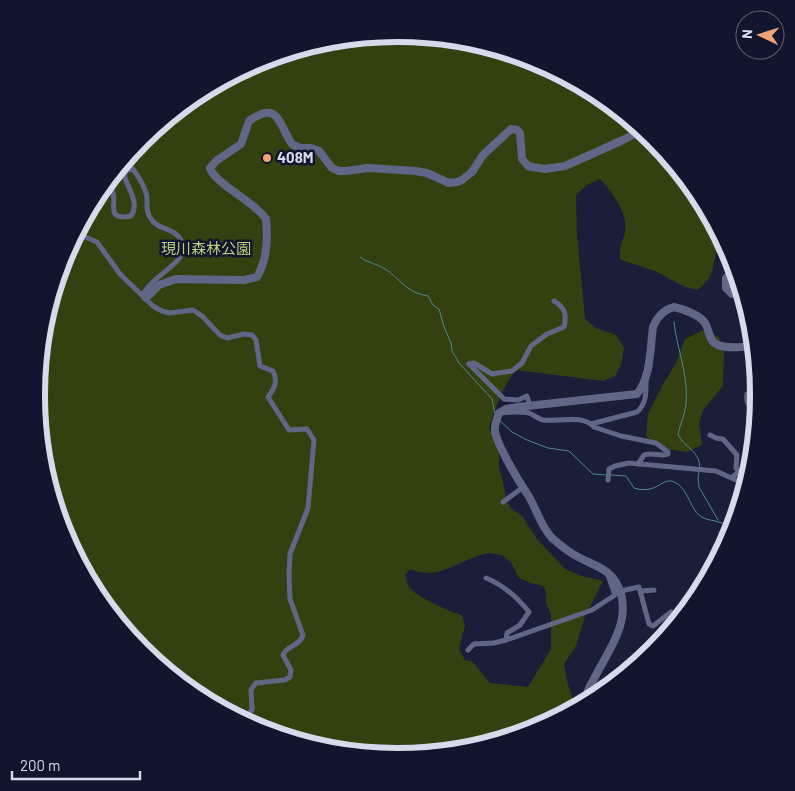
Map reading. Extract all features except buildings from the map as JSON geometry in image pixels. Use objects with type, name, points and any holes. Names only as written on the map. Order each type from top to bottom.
[{"type":"street","points":[[144,297],[159,286],[176,278],[244,280],[257,277],[263,267],[266,219],[254,206],[216,177],[210,168],[216,161],[241,144],[249,120],[263,113],[273,114],[280,119],[293,145],[319,151],[335,170],[346,171],[368,168],[416,171],[428,173],[449,183],[457,182],[467,177],[483,155],[510,129],[517,130],[520,133],[522,159],[532,167],[545,169],[565,166],[634,134]]},
{"type":"street","points":[[112,188],[114,193],[112,208],[116,214],[124,217],[130,216],[134,211],[134,204],[124,175],[128,170],[133,169],[143,184],[146,196],[146,209],[150,219],[157,226],[172,231],[179,236],[182,255],[176,263],[154,280],[144,297]]},
{"type":"street","points":[[83,236],[97,242],[120,274],[153,306],[170,313],[193,310],[202,316],[220,335],[227,338],[244,334],[252,335],[256,340],[260,366],[273,371],[276,377],[273,390],[268,397],[277,413],[289,430],[306,429],[314,440],[308,508],[290,554],[288,574],[290,599],[303,635],[302,640],[284,651],[283,655],[291,670],[290,677],[285,680],[256,683],[251,690],[252,710],[247,715]]},
{"type":"street","points":[[729,274],[725,285],[730,293],[735,293]]},
{"type":"street","points":[[530,406],[527,396],[518,400],[504,399],[469,364],[474,363],[492,374],[512,371],[522,363],[531,346],[547,334],[564,327],[566,321],[562,305],[554,301]]},
{"type":"street","points":[[591,424],[636,412],[642,407],[646,396],[646,377],[652,327],[659,316],[669,308],[679,308],[700,318],[705,324],[713,342],[716,344],[747,347]]},
{"type":"street","points":[[587,693],[620,627],[623,606],[621,591],[616,581],[598,565],[567,551],[550,537],[522,488],[496,436],[495,424],[499,413],[506,409],[636,394],[641,389],[646,377]]},
{"type":"street","points":[[750,394],[747,394],[746,398],[750,407]]},
{"type":"street","points":[[499,413],[529,413],[543,420],[571,419],[591,424],[594,427],[621,436],[656,442],[668,452],[664,456],[653,453],[644,455],[638,464]]},
{"type":"street","points":[[710,435],[723,439],[737,454],[736,468],[739,472],[732,477]]},
{"type":"street","points":[[608,477],[609,469],[629,463],[716,471],[740,481]]},
{"type":"street","points":[[502,502],[522,488]]},
{"type":"street","points":[[468,650],[474,644],[506,640],[592,610],[614,596],[613,586],[608,573]]},
{"type":"street","points":[[486,578],[496,582],[529,612],[520,625],[508,633],[506,640]]},
{"type":"street","points":[[621,591],[633,587],[639,588],[649,624],[653,626],[671,612],[671,618]]},
{"type":"street","points":[[641,591],[654,590]]},
{"type":"green space","name":"現川森林公園","points":[[398,42],[466,49],[533,69],[594,102],[647,146],[691,199],[718,247],[711,273],[704,284],[697,290],[683,286],[655,271],[621,260],[620,249],[626,226],[624,218],[610,190],[600,179],[587,185],[576,195],[577,235],[585,319],[596,328],[616,335],[624,348],[621,365],[615,376],[603,381],[516,370],[503,390],[489,427],[499,451],[499,468],[506,499],[510,507],[522,516],[537,539],[565,569],[582,576],[603,581],[585,616],[576,646],[564,664],[574,701],[533,722],[466,742],[421,748],[374,748],[329,742],[262,722],[201,689],[148,645],[104,592],[71,531],[51,464],[45,419],[45,372],[51,327],[71,260],[104,199],[148,146],[201,102],[262,69],[329,49]],"holes":[[[490,553],[502,555],[511,562],[519,578],[543,586],[546,591],[546,603],[551,614],[551,649],[528,687],[490,683],[473,662],[465,660],[459,649],[465,625],[462,615],[442,607],[413,591],[409,587],[405,575],[410,569],[432,573],[441,571],[480,555]]]},
{"type":"green space","points":[[703,330],[719,337],[724,352],[723,386],[703,410],[699,424],[702,445],[687,452],[660,448],[646,436],[648,414],[676,363],[685,339]]},
{"type":"waterway","points":[[360,257],[385,269],[414,292],[428,296],[433,305],[439,309],[452,351],[459,363],[492,399],[495,413]]},
{"type":"waterway","points":[[674,322],[686,383],[685,408],[678,434],[697,457],[700,468]]},
{"type":"waterway","points":[[499,420],[512,432],[527,440],[548,448],[569,451],[593,474],[607,475]]},
{"type":"waterway","points":[[699,472],[699,487],[718,520]]},
{"type":"waterway","points":[[611,475],[626,476],[634,488],[646,490],[668,481],[676,483],[684,490],[701,517],[726,525]]},
{"type":"place","name":"408M","points":[[267,158]]}]
